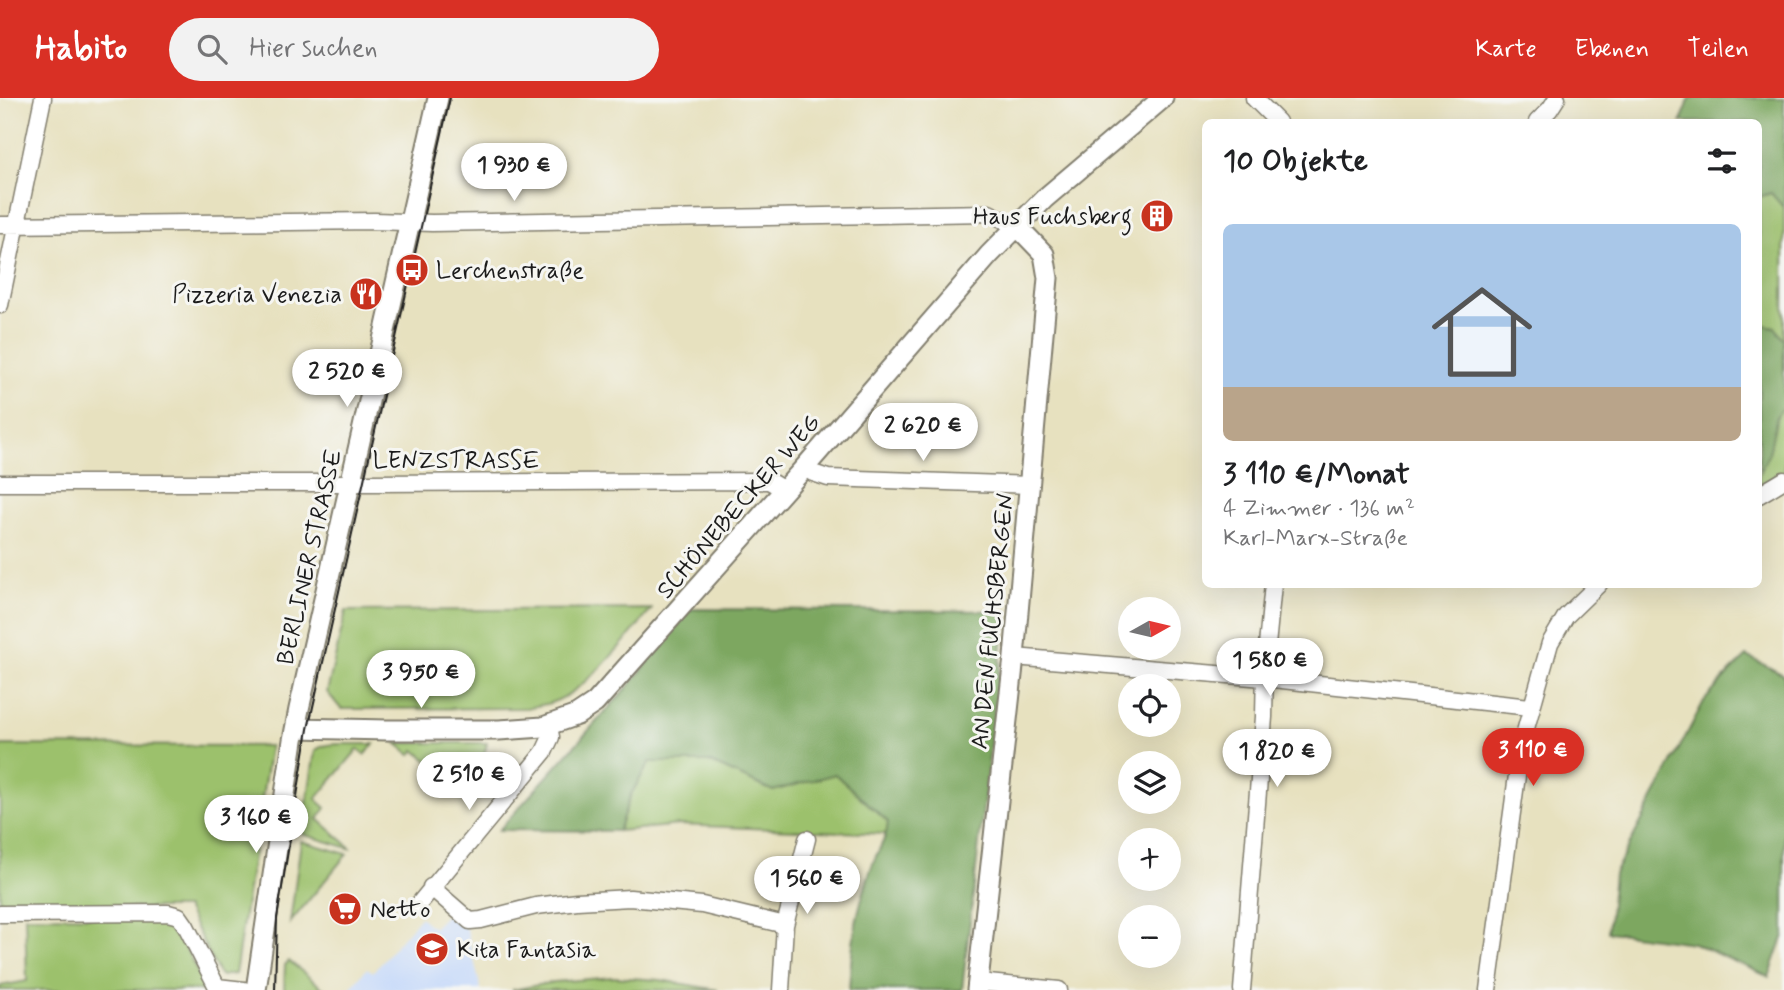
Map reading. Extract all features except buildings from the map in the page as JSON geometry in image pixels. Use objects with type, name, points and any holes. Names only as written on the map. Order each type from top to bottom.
[{"type":"street","points":[[0,305],[8,225],[43,98]]},
{"type":"street","name":"BERLINER STRASSE","points":[[256,990],[296,728],[438,98]]},
{"type":"street","name":"SCHÖNEBECKER WEG","points":[[296,728],[499,730],[549,726],[577,715],[595,703],[989,255],[1044,199],[1163,98]]},
{"type":"street","points":[[1254,98],[1275,119]]},
{"type":"street","points":[[1540,119],[1557,98]]},
{"type":"street","points":[[8,225],[375,221],[410,223],[989,213],[1017,226]]},
{"type":"street","name":"AN DEN FUCHSBERGEN","points":[[978,986],[1014,657],[1048,278],[1044,254],[1017,226]]},
{"type":"street","points":[[805,467],[828,478],[1031,485]]},
{"type":"street","points":[[1762,493],[1784,480]]},
{"type":"street","name":"LENZSTRASSE","points":[[0,483],[769,481],[784,490]]},
{"type":"street","points":[[1242,990],[1273,588]]},
{"type":"street","points":[[1488,990],[1521,746],[1530,707],[1549,643],[1566,616],[1595,588]]},
{"type":"street","points":[[1014,657],[1264,678],[1530,707]]},
{"type":"street","points":[[418,905],[544,752],[551,737],[549,726]]},
{"type":"street","points":[[780,990],[785,925],[807,839]]},
{"type":"street","points":[[431,887],[470,921],[536,906],[630,898],[702,905],[785,925]]},
{"type":"street","points":[[0,914],[168,913],[179,916],[217,987],[244,990]]},
{"type":"street","points":[[978,986],[1059,990]]},
{"type":"shaded area","name":"Kita Fantasia","points":[[449,912],[467,930],[481,990],[349,990],[367,968],[373,972],[420,917],[433,928]]},
{"type":"green space","points":[[1690,98],[1784,98],[1784,477],[1762,483],[1762,119],[1682,119]]},
{"type":"green space","points":[[1690,98],[1784,98],[1784,208],[1771,193],[1762,196],[1762,119],[1682,119]]},
{"type":"green space","points":[[1762,325],[1775,327],[1784,341],[1784,406],[1777,416],[1769,453],[1762,468]]},
{"type":"green space","points":[[652,609],[593,675],[566,696],[547,704],[527,708],[341,709],[327,692],[346,611]]},
{"type":"green space","points":[[691,609],[1006,611],[962,990],[849,990],[858,913],[888,822],[835,774],[773,791],[709,762],[650,762],[631,794],[618,831],[499,830],[633,681]]},
{"type":"green space","points":[[1747,656],[1784,675],[1784,935],[1769,977],[1693,943],[1608,932],[1614,874],[1704,701]]},
{"type":"green space","points":[[396,743],[487,743],[479,769],[464,791],[415,750],[411,755]]},
{"type":"green space","points":[[374,744],[365,755],[358,749],[316,799],[326,808],[318,819],[352,849],[302,834],[315,751],[326,745]]},
{"type":"green space","points":[[0,745],[270,746],[235,974],[220,976],[186,908],[0,908]]},
{"type":"green space","points":[[650,762],[709,762],[773,791],[835,774],[888,822],[887,834],[679,825],[618,831],[631,794]]},
{"type":"green space","points":[[301,841],[347,854],[290,923]]},
{"type":"green space","points":[[25,916],[170,917],[204,985],[212,990],[0,990],[0,986],[27,981]]},
{"type":"green space","points":[[289,961],[325,990],[284,990],[285,965]]},
{"type":"green space","points":[[613,977],[660,980],[718,990],[512,990],[554,982]]},
{"type":"tram line","points":[[275,990],[277,918],[308,729],[450,98]]},
{"type":"place","name":"Haus Fuchsberg","points":[[1157,216]]},
{"type":"place","name":"Lerchenstraße","points":[[412,270]]},
{"type":"place","name":"Pizzeria Venezia","points":[[366,294]]},
{"type":"place","name":"Netto","points":[[345,909]]},
{"type":"place","name":"Kita Fantasia","points":[[432,949]]}]
